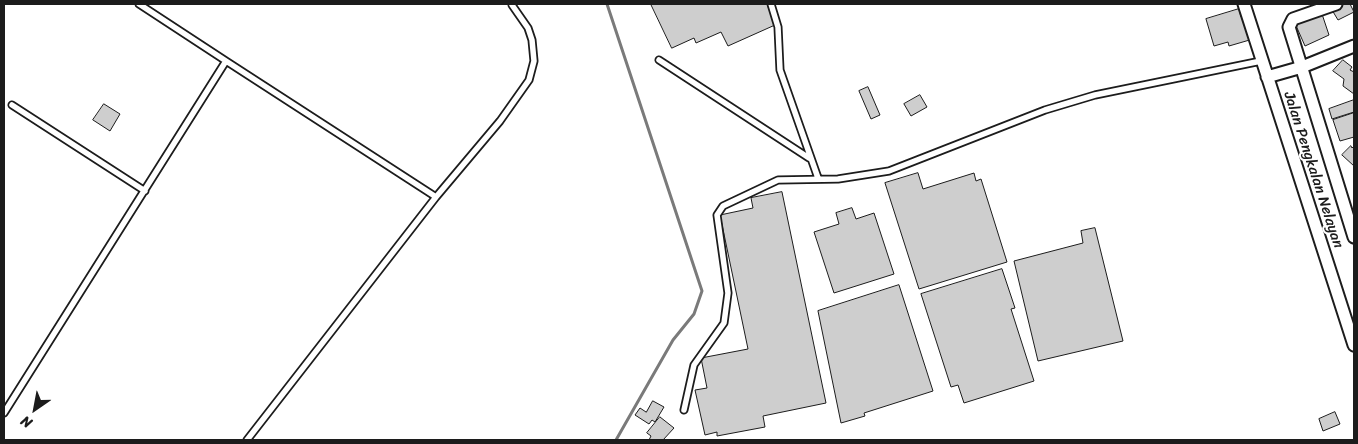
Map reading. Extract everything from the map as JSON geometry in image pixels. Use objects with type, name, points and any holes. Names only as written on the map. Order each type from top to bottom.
[{"type":"street","name":"Jalan Pengkalan Nelayan","points":[[1244,4],[1354,345]]},
{"type":"street","points":[[1336,4],[1291,21],[1289,28],[1354,237]]},
{"type":"street","points":[[1267,77],[1302,67],[1354,46]]},
{"type":"lane","points":[[139,4],[436,197]]},
{"type":"lane","points":[[771,4],[778,27],[780,70],[809,158],[818,178]]},
{"type":"lane","points":[[247,440],[436,197],[500,121],[529,80],[534,61],[532,40],[528,28],[512,5]]},
{"type":"lane","points":[[658,60],[809,158]]},
{"type":"lane","points":[[4,413],[226,61]]},
{"type":"lane","points":[[684,410],[694,365],[724,324],[728,293],[716,215],[723,206],[778,180],[818,178],[838,180],[889,171],[1045,110],[1095,95],[1261,61]]},
{"type":"lane","points":[[12,105],[145,191]]},
{"type":"building","points":[[651,4],[767,4],[775,25],[728,46],[721,32],[696,43],[694,38],[672,48]]},
{"type":"building","points":[[1344,4],[1350,4],[1354,12],[1338,20],[1332,10]]},
{"type":"building","points":[[1239,9],[1241,17],[1246,15],[1253,39],[1229,46],[1228,42],[1214,46],[1206,19]]},
{"type":"building","points":[[1321,11],[1329,35],[1305,46],[1294,21]]},
{"type":"building","points":[[1343,60],[1352,67],[1350,70],[1354,72],[1354,94],[1343,86],[1344,79],[1333,71]]},
{"type":"building","points":[[868,87],[880,115],[871,119],[859,91]]},
{"type":"building","points":[[920,95],[927,107],[911,116],[904,104]]},
{"type":"building","points":[[1354,100],[1354,112],[1332,119],[1329,109]]},
{"type":"building","points":[[104,104],[120,114],[110,131],[93,120]]},
{"type":"building","points":[[1354,113],[1354,137],[1340,141],[1333,120]]},
{"type":"building","points":[[1351,146],[1352,148],[1354,146],[1354,166],[1342,155]]},
{"type":"building","points":[[918,173],[923,189],[974,173],[976,181],[981,179],[1007,262],[919,289],[885,183]]},
{"type":"building","points":[[782,192],[826,403],[763,416],[765,427],[717,436],[717,432],[705,435],[695,390],[707,388],[701,358],[748,349],[720,215],[753,208],[751,198]]},
{"type":"building","points":[[852,208],[856,219],[874,213],[894,274],[834,293],[814,232],[839,224],[836,213]]},
{"type":"building","points":[[1095,228],[1123,341],[1038,361],[1014,261],[1083,243],[1081,231]]},
{"type":"building","points":[[1002,269],[1015,308],[1011,309],[1034,381],[964,403],[958,385],[951,387],[921,294]]},
{"type":"building","points":[[899,285],[933,391],[864,413],[865,416],[841,423],[818,311]]},
{"type":"building","points":[[653,401],[664,407],[655,422],[652,420],[649,424],[635,415],[640,408],[646,412]]},
{"type":"building","points":[[1335,412],[1340,424],[1323,431],[1319,419]]},
{"type":"building","points":[[660,417],[674,428],[663,440],[649,440],[651,436],[647,433]]},
{"type":"waterway","points":[[607,4],[702,291],[694,314],[673,340],[616,440]]}]
